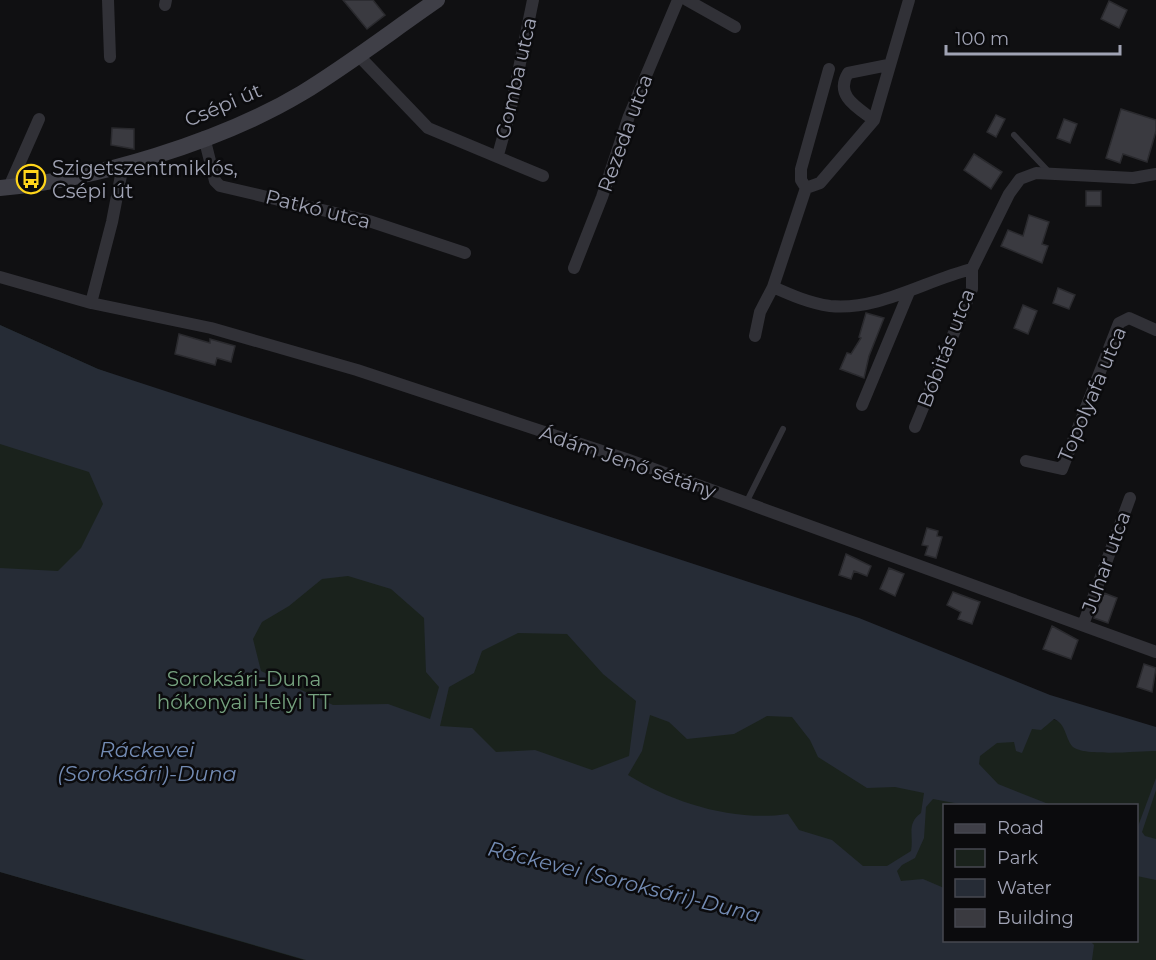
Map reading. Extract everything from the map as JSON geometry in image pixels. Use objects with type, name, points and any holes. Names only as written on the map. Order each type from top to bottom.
[{"type":"street","points":[[108,0],[110,57]]},
{"type":"street","name":"Csépi út","points":[[5,188],[42,184],[123,165],[242,123],[301,93],[437,0]]},
{"type":"street","name":"Gomba utca","points":[[498,155],[510,112],[533,0]]},
{"type":"street","name":"Rezeda utca","points":[[574,268],[602,197],[629,116],[678,0]]},
{"type":"street","points":[[687,0],[735,27]]},
{"type":"street","points":[[806,188],[820,183],[874,120],[880,108],[888,65],[909,0]]},
{"type":"street","points":[[358,55],[428,128],[498,155],[543,176]]},
{"type":"street","points":[[874,120],[847,100],[844,92],[845,77],[848,73],[888,65]]},
{"type":"street","points":[[806,188],[801,180],[801,169],[829,69]]},
{"type":"street","points":[[5,188],[39,119]]},
{"type":"street","name":"Patkó utca","points":[[204,137],[215,181],[220,186],[369,221],[465,253]]},
{"type":"street","points":[[91,303],[112,222],[123,165]]},
{"type":"street","name":"Bóbitás utca","points":[[915,427],[972,289],[972,269],[1009,194],[1020,179],[1036,173],[1052,175]]},
{"type":"street","points":[[1052,175],[1133,178],[1156,174]]},
{"type":"street","points":[[755,336],[760,312],[773,287],[806,188]]},
{"type":"street","points":[[773,287],[809,302],[845,306],[909,292],[972,269]]},
{"type":"street","name":"Ádám Jenő sétány","points":[[0,277],[91,303],[211,328],[357,370],[626,459],[1156,652]]},
{"type":"street","points":[[862,405],[909,292]]},
{"type":"street","name":"Topolyafa utca","points":[[1026,461],[1062,469],[1119,322],[1129,318],[1156,330]]},
{"type":"street","name":"Juhar utca","points":[[1083,625],[1130,498]]},
{"type":"lane","points":[[1014,135],[1052,175]]},
{"type":"lane","points":[[746,503],[783,429]]},
{"type":"green space","name":"Ráckevei (Soroksári)-Duna","points":[[0,325],[98,369],[1058,721],[1147,751],[1156,751],[1156,960],[304,960],[0,872]]},
{"type":"water","name":"Ráckevei (Soroksári)-Duna","points":[[0,325],[98,369],[859,618],[1050,695],[1156,727],[1156,751],[1098,752],[1078,749],[1072,746],[1061,724],[1054,719],[1041,730],[1032,729],[1022,753],[1016,751],[1014,742],[997,743],[980,756],[979,764],[998,784],[1048,804],[960,804],[933,799],[926,807],[924,838],[915,858],[902,865],[897,871],[901,881],[923,879],[943,888],[943,942],[1091,942],[1094,945],[1092,960],[306,960],[0,872],[0,568],[58,571],[81,548],[103,504],[89,472],[0,444]],"holes":[[[348,576],[391,589],[424,618],[426,672],[439,687],[430,719],[388,704],[333,705],[261,671],[253,639],[262,622],[289,606],[322,579]],[[518,633],[567,634],[603,674],[636,701],[629,756],[592,770],[535,750],[496,752],[472,728],[440,726],[449,687],[474,673],[482,651]],[[650,715],[669,722],[687,739],[734,734],[767,716],[792,717],[810,740],[818,757],[867,788],[895,787],[924,793],[921,813],[916,817],[912,826],[911,851],[887,866],[863,866],[832,840],[799,830],[788,814],[767,816],[726,813],[684,802],[646,785],[628,775],[642,751]]]},
{"type":"water","points":[[1156,778],[1156,790],[1142,832],[1145,836],[1156,839],[1156,880],[1138,876],[1138,826]]},
{"type":"building","points":[[343,0],[373,0],[385,15],[367,29]]},
{"type":"building","points":[[1109,1],[1127,10],[1119,28],[1101,19]]},
{"type":"building","points":[[1121,109],[1156,120],[1156,131],[1147,162],[1123,154],[1120,163],[1106,158]]},
{"type":"building","points":[[996,115],[1005,119],[996,137],[987,132]]},
{"type":"building","points":[[1064,119],[1077,124],[1070,143],[1057,138]]},
{"type":"building","points":[[112,128],[134,129],[134,149],[111,145]]},
{"type":"building","points":[[974,154],[1002,172],[991,189],[964,170]]},
{"type":"building","points":[[1086,191],[1101,191],[1101,206],[1086,206]]},
{"type":"building","points":[[1029,215],[1049,222],[1042,244],[1048,246],[1042,263],[1001,246],[1008,230],[1023,236]]},
{"type":"building","points":[[1058,288],[1075,295],[1069,309],[1053,303]]},
{"type":"building","points":[[1023,305],[1037,311],[1028,334],[1014,328]]},
{"type":"building","points":[[866,313],[884,318],[869,356],[864,378],[840,369],[847,353],[851,354],[861,338],[859,337]]},
{"type":"building","points":[[179,334],[210,343],[210,339],[235,346],[231,362],[217,358],[215,365],[175,354]]},
{"type":"building","points":[[927,528],[938,531],[937,536],[942,537],[936,558],[925,555],[928,546],[922,545]]},
{"type":"building","points":[[846,554],[871,566],[867,576],[854,571],[851,579],[839,575]]},
{"type":"building","points":[[889,568],[904,574],[895,596],[880,589]]},
{"type":"building","points":[[953,592],[980,602],[972,624],[958,619],[961,612],[947,605]]},
{"type":"building","points":[[1104,593],[1117,598],[1108,623],[1094,618]]},
{"type":"building","points":[[1052,626],[1078,640],[1071,659],[1043,649]]},
{"type":"building","points":[[1144,664],[1156,668],[1152,692],[1137,687]]},
{"type":"place","name":"Szigetszentmiklós, Csépi út","points":[[31,179]]},
{"type":"park label","name":"Soroksári-Duna hókonyai Helyi TT","points":[[244,690]]}]
